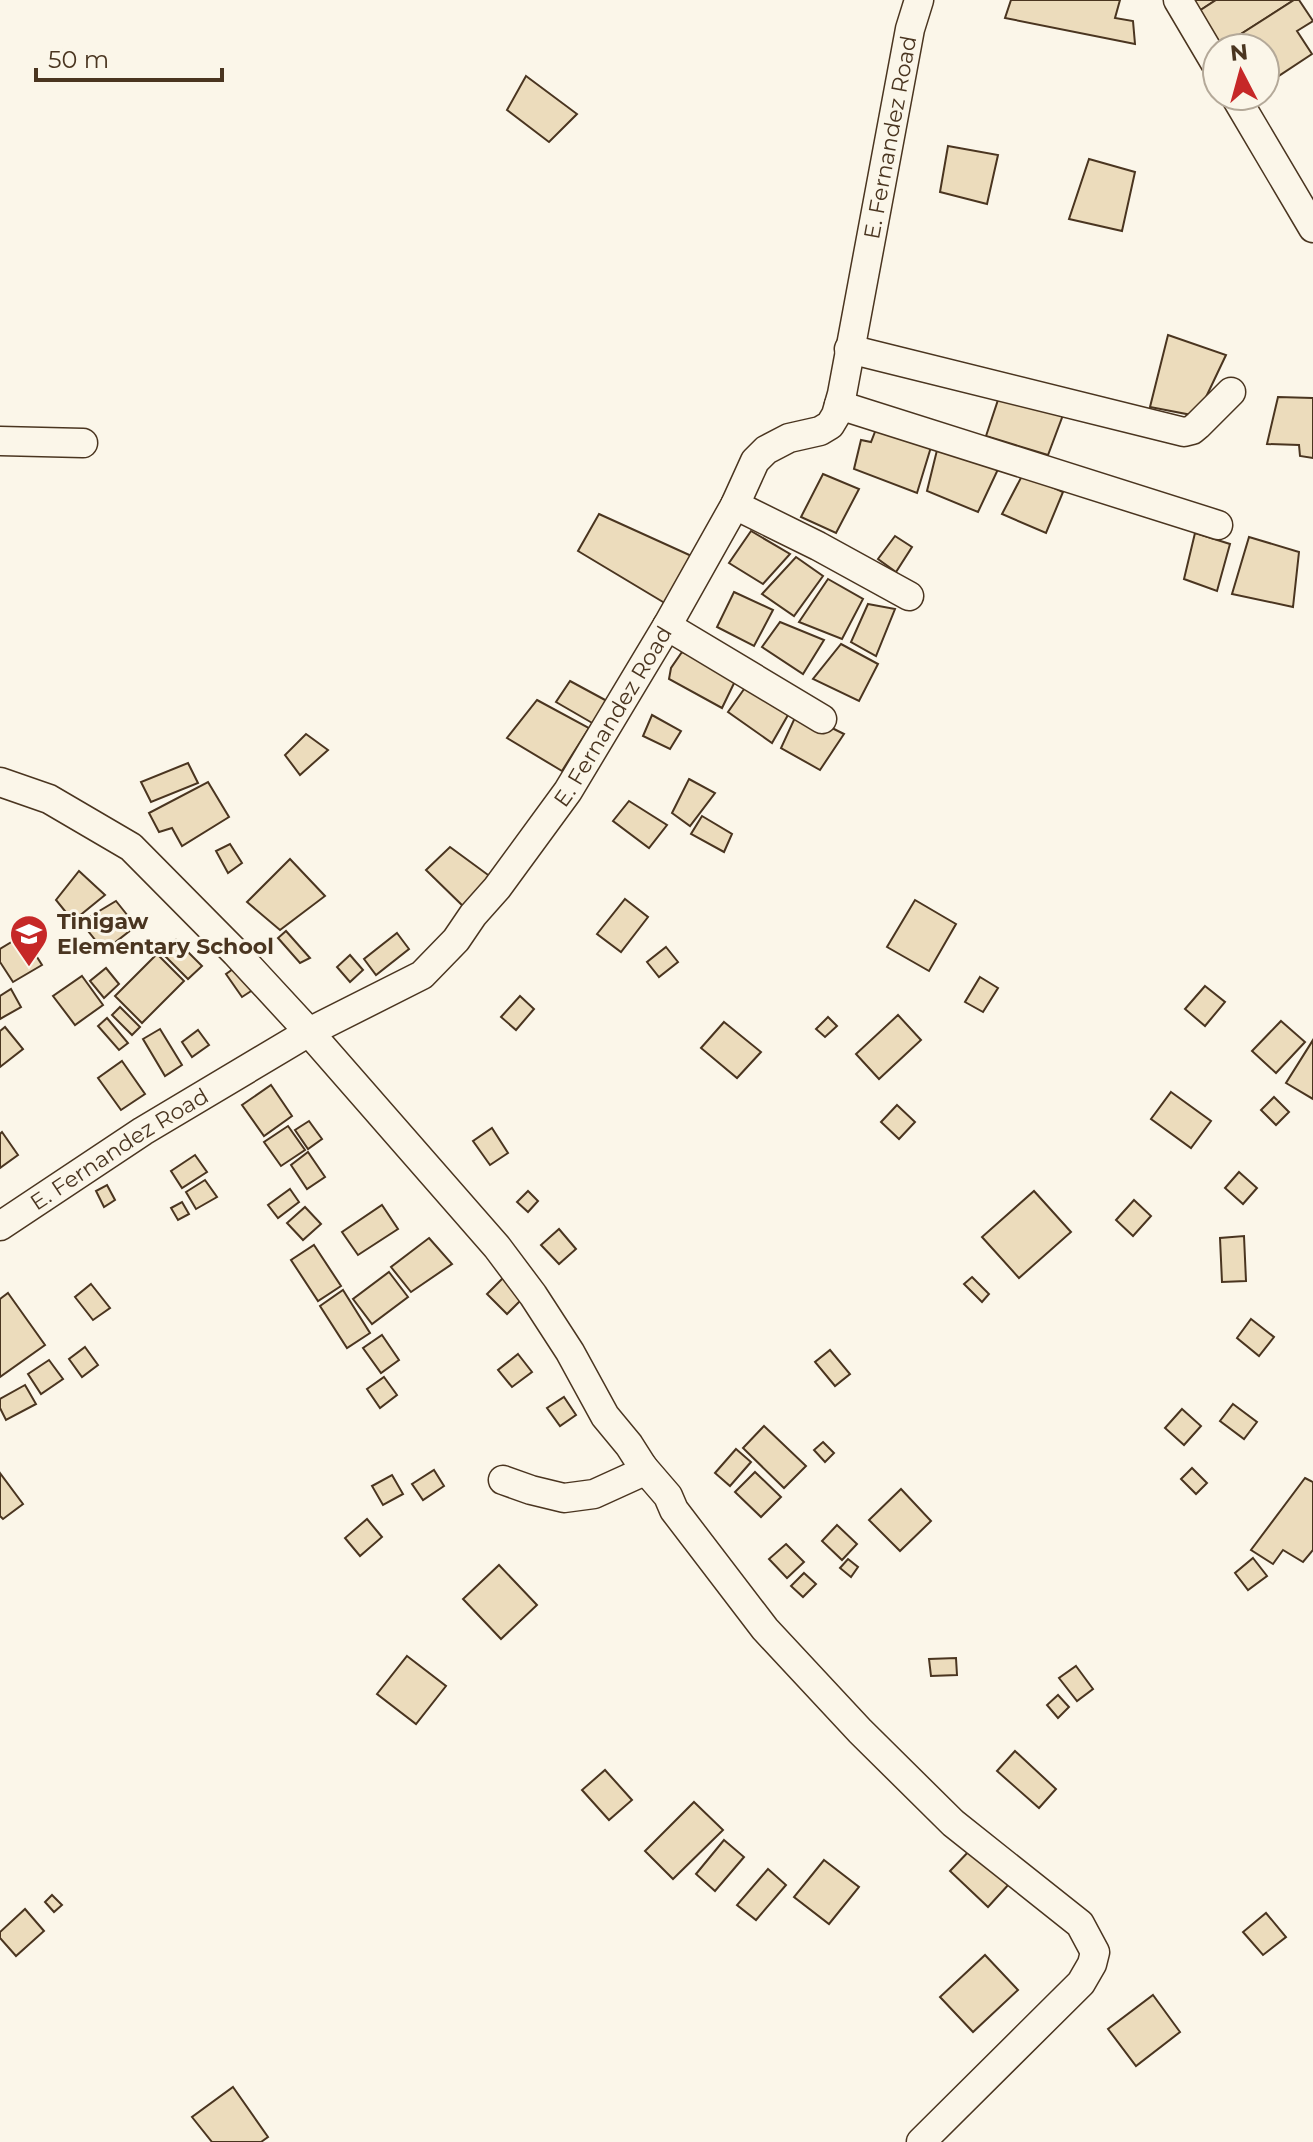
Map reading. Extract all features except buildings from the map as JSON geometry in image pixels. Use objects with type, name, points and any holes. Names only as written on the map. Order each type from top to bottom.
[{"type":"street","name":"E. Fernandez Road","points":[[0,1226],[143,1131],[309,1032],[422,975],[456,940],[497,888],[568,791],[667,626],[735,505],[755,461],[766,450],[789,438],[820,431],[830,425],[836,415],[910,29],[919,0]]},
{"type":"street","points":[[1178,0],[1201,39]]},
{"type":"street","points":[[1244,112],[1313,228]]},
{"type":"street","points":[[849,349],[1184,432],[1198,425],[1231,392]]},
{"type":"street","points":[[839,405],[1218,525]]},
{"type":"street","points":[[0,441],[83,443]]},
{"type":"street","points":[[735,505],[909,596]]},
{"type":"street","points":[[667,626],[822,719]]},
{"type":"street","points":[[0,782],[49,799],[131,847],[236,953],[497,1247],[570,1352],[605,1416],[765,1629],[860,1731],[953,1823],[1080,1924],[1095,1952],[1081,1983],[921,2142]]},
{"type":"street","points":[[503,1480],[564,1498],[594,1494],[638,1474],[643,1467]]},
{"type":"place","name":"Tinigaw Elementary School","points":[[29,968]]}]
